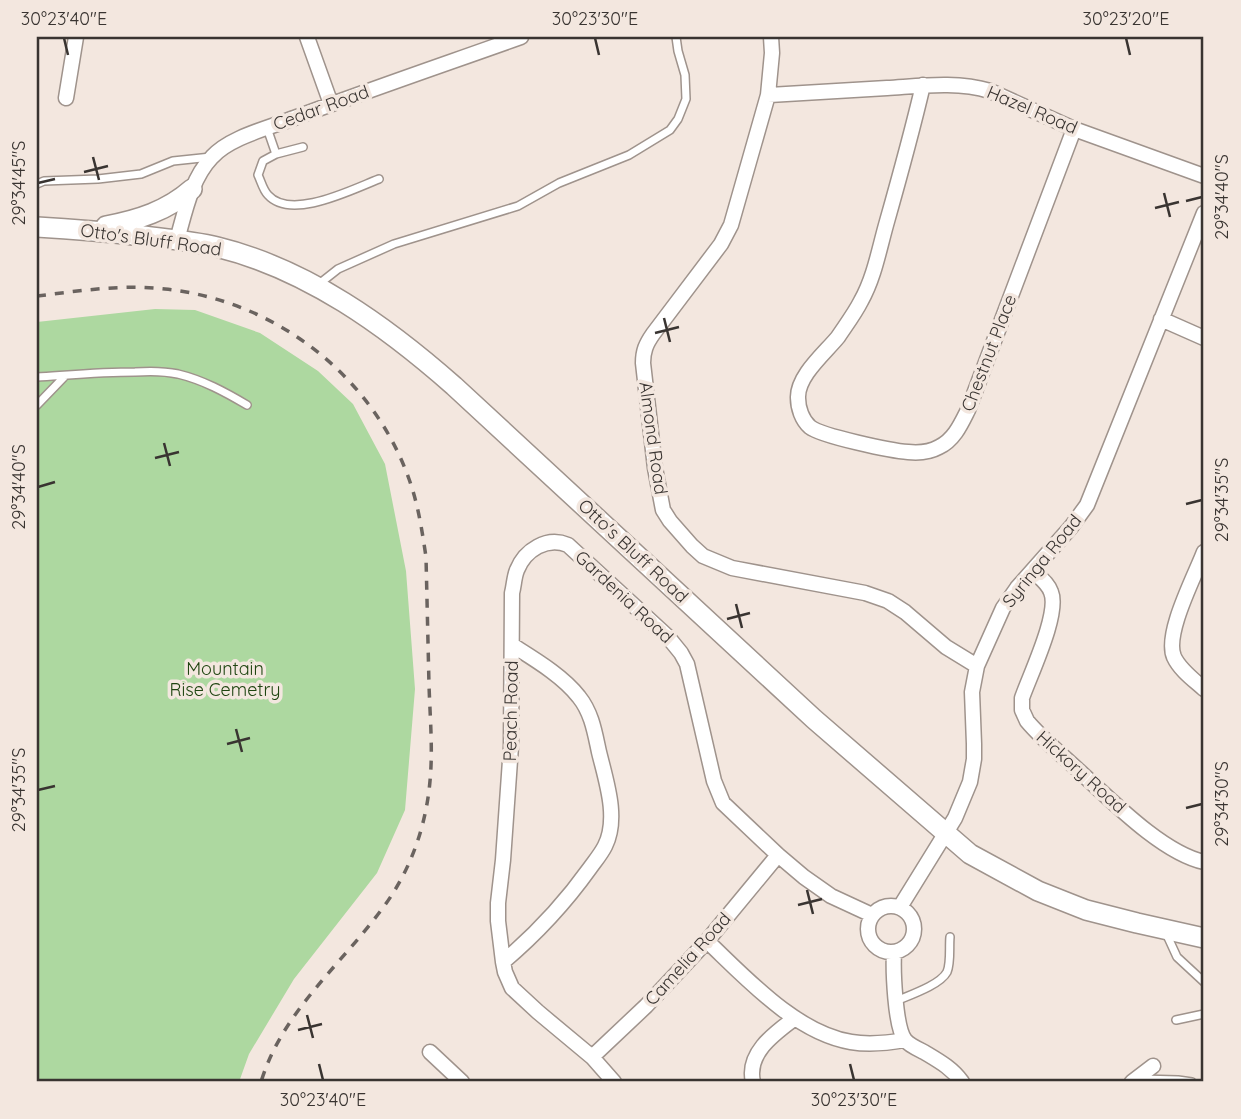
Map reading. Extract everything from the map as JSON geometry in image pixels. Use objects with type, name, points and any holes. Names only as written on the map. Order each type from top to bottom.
[{"type":"main road","points":[[85,230],[127,222],[151,214],[170,205],[192,189]]},
{"type":"main road","name":"Otto's Bluff Road","points":[[37,226],[216,246],[251,257],[330,294],[414,351],[814,719],[970,854],[1038,891],[1086,909],[1204,938]]},
{"type":"street","points":[[66,99],[76,37]]},
{"type":"street","points":[[307,37],[331,104]]},
{"type":"street","name":"Cedar Road","points":[[177,240],[192,189],[202,169],[220,149],[235,140],[521,37]]},
{"type":"street","name":"Almond Road","points":[[771,37],[768,96],[731,225],[721,244],[645,345],[643,352],[655,468],[663,510],[703,556],[732,568],[865,593],[888,601],[905,612],[946,648],[977,666]]},
{"type":"street","name":"Hazel Road","points":[[768,96],[923,85],[976,87],[1074,129],[1204,176]]},
{"type":"street","name":"Chestnut Place","points":[[923,85],[908,148],[867,288],[837,338],[800,385],[797,395],[802,416],[810,427],[834,436],[906,452],[926,452],[938,448],[953,436],[968,410],[1074,129]]},
{"type":"street","name":"Syringa Road","points":[[900,908],[955,818],[970,782],[974,751],[972,692],[977,666],[1003,608],[1087,505],[1204,213]]},
{"type":"street","points":[[1161,319],[1204,338]]},
{"type":"street","name":"Gardenia Road","points":[[512,645],[512,593],[516,572],[522,560],[529,552],[552,541],[568,545],[668,637],[681,653],[692,681],[714,780],[723,803],[778,855],[831,896],[872,915]]},
{"type":"street","points":[[1204,552],[1174,625],[1171,648],[1178,664],[1204,689]]},
{"type":"street","name":"Hickory Road","points":[[1033,571],[1051,592],[1053,611],[1022,698],[1022,710],[1027,722],[1151,834],[1177,852],[1204,862]]},
{"type":"street","name":"Peach Road","points":[[503,962],[521,947],[578,885],[606,845],[611,816],[606,782],[587,710],[579,697],[553,673],[512,645]]},
{"type":"street","name":"Peach Road","points":[[512,645],[508,808],[498,903],[505,972],[512,988],[592,1057],[612,1081]]},
{"type":"street","name":"Camelia Road","points":[[592,1057],[646,1006],[707,941],[778,855]]},
{"type":"street","points":[[894,906],[906,912],[914,925],[914,932],[907,946],[894,952],[879,949],[873,944],[867,930],[872,915],[883,907],[894,906]]},
{"type":"street","points":[[707,941],[741,974],[812,1029],[852,1043],[905,1040]]},
{"type":"street","points":[[894,952],[896,1001],[905,1040],[949,1067],[962,1082]]},
{"type":"street","points":[[753,1082],[752,1065],[761,1048],[795,1018]]},
{"type":"street","points":[[430,1052],[462,1082]]},
{"type":"street","points":[[1134,1081],[1153,1066]]},
{"type":"lane","points":[[316,287],[338,269],[394,244],[518,206],[559,183],[629,155],[670,130],[686,99],[685,75],[676,37]]},
{"type":"lane","points":[[267,128],[276,154]]},
{"type":"lane","points":[[303,147],[276,154],[263,162],[258,175],[268,195],[280,203],[297,206],[311,203],[379,179]]},
{"type":"lane","points":[[37,184],[44,181],[141,174],[173,161],[211,157]]},
{"type":"lane","points":[[37,377],[155,371],[176,373],[205,382],[247,405]]},
{"type":"lane","points":[[37,405],[65,376]]},
{"type":"lane","points":[[1164,929],[1177,957],[1204,982]]},
{"type":"lane","points":[[896,1001],[943,976],[948,970],[950,937]]},
{"type":"lane","points":[[1176,1020],[1204,1014]]},
{"type":"lane","points":[[1134,1081],[1192,1082]]},
{"type":"green space","name":"Mountain Rise Cemetry","points":[[155,309],[195,310],[260,333],[318,371],[353,404],[385,464],[406,571],[415,689],[405,810],[377,873],[294,979],[249,1054],[239,1082],[37,1082],[37,322]]},
{"type":"railway","points":[[37,296],[117,288],[165,289],[205,296],[244,309],[280,327],[314,349],[344,376],[371,407],[392,441],[415,498],[426,557],[431,769],[425,815],[415,848],[392,895],[297,1012],[283,1033],[261,1082]]}]
